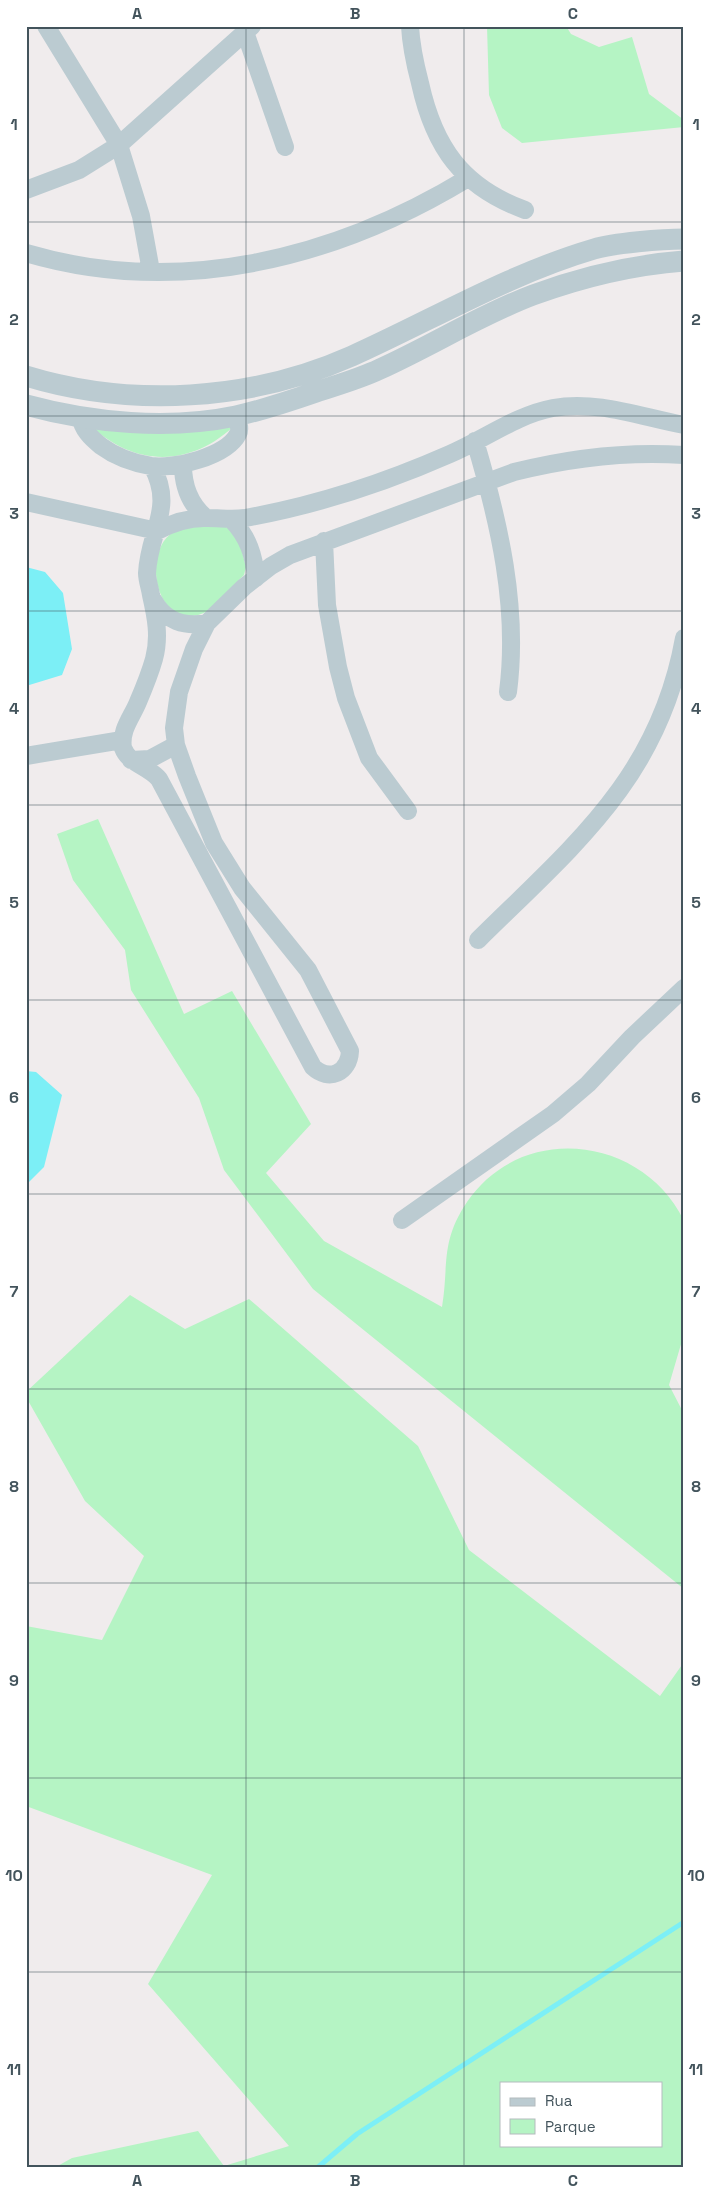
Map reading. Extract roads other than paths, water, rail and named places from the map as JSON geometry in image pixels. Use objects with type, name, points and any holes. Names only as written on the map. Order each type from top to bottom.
[{"type":"street","points":[[46,26],[118,145],[141,216],[151,271]]},
{"type":"street","points":[[410,26],[415,64],[428,118],[445,151],[468,178],[495,197],[525,210]]},
{"type":"street","points":[[26,190],[79,170],[118,145],[248,29],[284,147]]},
{"type":"street","points":[[26,253],[88,266],[151,271],[230,268],[302,253],[346,239],[396,218],[468,178]]},
{"type":"street","points":[[26,376],[59,386],[98,393],[152,396],[218,392],[271,383],[349,357],[520,276],[595,248],[684,239]]},
{"type":"street","points":[[26,405],[80,416],[138,422],[184,422],[235,416],[284,403],[380,370],[532,296],[606,273],[645,264],[684,261]]},
{"type":"street","points":[[98,393],[86,403],[80,416],[83,428],[107,450],[136,463],[152,466],[184,464],[213,454],[238,435],[239,426],[229,401],[218,392]]},
{"type":"street","points":[[26,502],[157,531],[172,523],[205,518],[232,520],[295,508],[364,490],[431,462],[534,414],[571,406],[602,408],[684,425]]},
{"type":"street","points":[[475,441],[497,520],[509,594],[512,665],[508,692]]},
{"type":"street","points":[[152,466],[162,493],[161,518],[151,550],[147,574],[158,630],[154,658],[122,740],[125,755],[153,772],[159,779],[313,1067],[325,1075],[339,1073],[348,1064],[350,1051],[308,970],[242,888],[227,866],[203,818],[176,745],[174,728],[179,692],[194,648],[207,623],[256,578],[290,555],[514,472],[580,458],[649,453],[684,454]]},
{"type":"street","points":[[184,464],[187,493],[205,518]]},
{"type":"street","points":[[232,520],[241,530],[251,548],[256,578]]},
{"type":"street","points":[[324,541],[327,605],[335,652],[346,698],[370,758],[408,812]]},
{"type":"street","points":[[152,598],[162,612],[176,622],[191,625],[207,623]]},
{"type":"street","points":[[478,940],[587,831],[617,796],[646,748],[658,723],[678,666],[684,638]]},
{"type":"street","points":[[26,756],[122,740]]},
{"type":"street","points":[[131,760],[150,759],[176,745]]},
{"type":"street","points":[[402,1220],[553,1114],[588,1084],[684,988]]},
{"type":"water","points":[[26,567],[45,572],[63,593],[72,649],[62,675],[26,686]]},
{"type":"water","points":[[26,1071],[36,1072],[62,1095],[44,1167],[26,1185]]},
{"type":"waterway","points":[[317,2168],[357,2134],[684,1922]]}]
